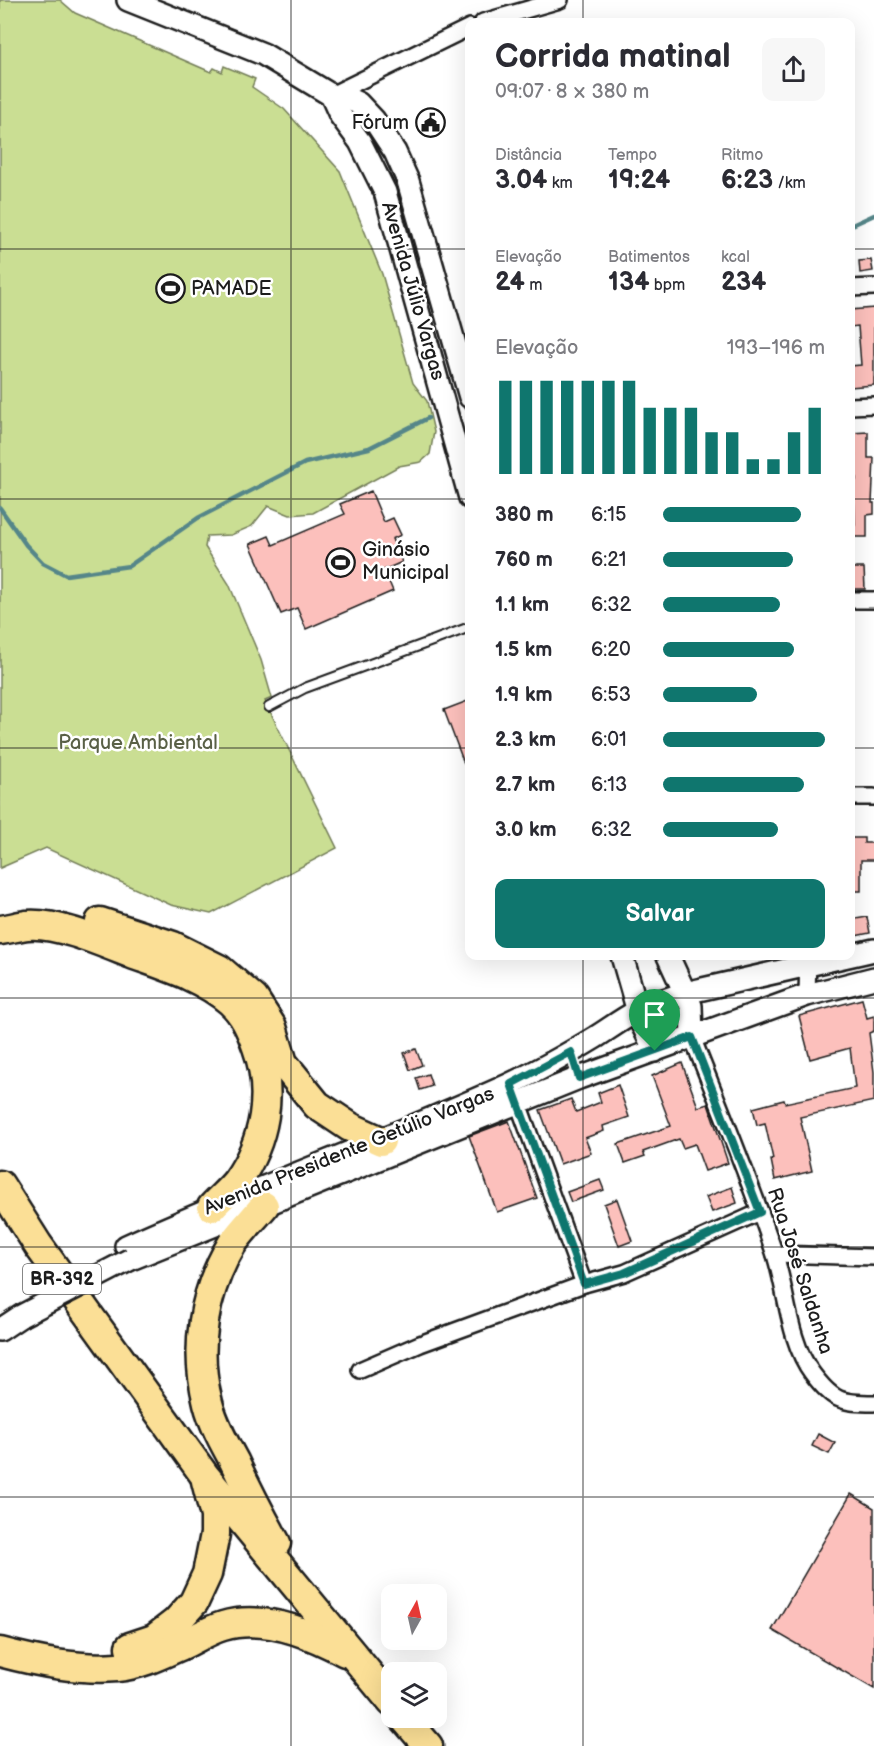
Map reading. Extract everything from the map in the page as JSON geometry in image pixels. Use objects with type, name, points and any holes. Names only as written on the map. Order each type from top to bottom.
[{"type":"highway","points":[[0,912],[35,908],[63,910],[173,946],[219,969],[254,999],[272,1027],[283,1063],[286,1094],[258,1199],[214,1280],[201,1335],[202,1374],[208,1405],[222,1439],[305,1597]]},
{"type":"highway","points":[[0,930],[28,925],[65,930],[112,946],[196,979],[230,1001],[250,1026],[260,1055],[267,1095],[262,1128],[255,1151],[236,1182],[223,1212]]},
{"type":"highway","points":[[283,1063],[317,1105],[350,1127],[381,1141]]},
{"type":"highway","name":"BR-392","points":[[0,1185],[38,1245],[205,1476],[381,1689]]},
{"type":"highway","points":[[223,1212],[258,1199]]},
{"type":"highway","points":[[0,1633],[86,1651],[126,1648],[154,1639],[161,1634],[176,1622],[194,1602],[207,1574],[215,1534],[215,1516],[205,1476]]},
{"type":"highway","points":[[0,1652],[37,1662],[60,1665],[119,1667],[154,1658],[224,1626],[248,1623],[291,1628],[319,1638],[353,1657]]},
{"type":"highway","points":[[413,1728],[428,1746]]},
{"type":"main road","name":"Avenida Júlio Vargas","points":[[128,0],[263,54],[331,95],[358,103],[374,120],[395,152],[408,181],[465,380]]},
{"type":"main road","name":"Avenida Júlio Vargas","points":[[331,95],[340,115],[360,142],[385,192],[461,431],[465,461]]},
{"type":"main road","name":"Avenida Presidente Getúlio Vargas","points":[[855,953],[874,950]]},
{"type":"main road","points":[[623,960],[638,1011],[655,1051]]},
{"type":"main road","points":[[670,960],[691,1006],[692,1037]]},
{"type":"main road","name":"Avenida Presidente Getúlio Vargas","points":[[258,1199],[381,1141],[511,1084],[571,1052],[638,1011],[686,993],[756,977],[807,961]]},
{"type":"main road","points":[[756,977],[765,1010]]},
{"type":"main road","name":"Avenida Presidente Getúlio Vargas","points":[[258,1199],[519,1104],[579,1078],[765,1010],[807,995],[874,978]]},
{"type":"main road","points":[[571,1052],[579,1078]]},
{"type":"main road","name":"Avenida Presidente Getúlio Vargas","points":[[0,1330],[12,1311],[129,1252],[223,1212]]},
{"type":"street","points":[[497,18],[560,0]]},
{"type":"street","points":[[331,95],[465,29]]},
{"type":"street","points":[[855,288],[874,287]]},
{"type":"street","points":[[855,406],[874,405]]},
{"type":"street","points":[[855,600],[874,600]]},
{"type":"street","points":[[855,797],[874,797]]},
{"type":"street","points":[[807,961],[807,995]]},
{"type":"street","name":"Rua José Saldanha","points":[[692,1037],[775,1254],[800,1356],[823,1386],[834,1396],[847,1403],[874,1403]]},
{"type":"street","points":[[511,1084],[584,1284]]},
{"type":"street","points":[[360,1371],[420,1344],[584,1284],[624,1273],[760,1212]]},
{"type":"street","points":[[775,1254],[874,1257]]},
{"type":"lane","points":[[268,707],[305,688],[465,629]]},
{"type":"green space","name":"Parque Ambiental","points":[[0,0],[60,0],[75,13],[211,72],[214,68],[222,72],[224,66],[255,79],[252,87],[284,109],[340,171],[382,274],[413,383],[427,401],[434,432],[430,454],[421,462],[399,466],[313,513],[290,515],[268,506],[252,526],[231,535],[207,536],[205,547],[229,584],[261,660],[272,698],[265,701],[337,848],[211,914],[171,905],[46,848],[0,868]]},
{"type":"building","points":[[871,260],[873,271],[860,273],[859,261]]},
{"type":"building","points":[[874,308],[874,385],[855,387],[855,366],[861,365],[858,326],[855,326],[855,310]]},
{"type":"building","points":[[868,432],[868,458],[874,458],[872,503],[874,503],[874,514],[867,515],[867,537],[855,537],[855,433]]},
{"type":"building","points":[[371,491],[384,522],[393,518],[401,535],[392,539],[402,562],[384,570],[393,591],[306,629],[297,608],[281,614],[250,544],[269,536],[273,545],[345,514],[340,504]]},
{"type":"building","points":[[855,568],[864,568],[865,589],[855,589]]},
{"type":"building","points":[[465,702],[465,766],[444,710]]},
{"type":"building","points":[[855,838],[864,838],[864,843],[874,843],[874,860],[861,860],[861,891],[855,891]]},
{"type":"building","points":[[867,917],[870,933],[855,936],[855,919]]},
{"type":"building","points":[[862,999],[867,1018],[874,1016],[874,1031],[869,1033],[874,1072],[874,1101],[800,1117],[812,1171],[775,1180],[765,1123],[757,1125],[753,1108],[784,1100],[785,1103],[855,1088],[850,1048],[810,1059],[799,1016]]},
{"type":"building","points":[[416,1049],[422,1065],[410,1070],[404,1053]]},
{"type":"building","points":[[682,1063],[698,1107],[708,1104],[728,1163],[705,1171],[695,1144],[683,1148],[679,1139],[643,1152],[645,1156],[625,1163],[618,1144],[671,1126],[652,1076]]},
{"type":"building","points":[[428,1074],[432,1086],[420,1090],[416,1078]]},
{"type":"building","points":[[618,1085],[629,1117],[603,1126],[604,1131],[585,1138],[591,1153],[560,1164],[540,1110],[571,1099],[576,1112],[601,1102],[598,1093]]},
{"type":"building","points":[[509,1121],[537,1198],[497,1212],[469,1136]]},
{"type":"building","points":[[600,1180],[604,1190],[571,1202],[567,1192]]},
{"type":"building","points":[[732,1187],[737,1203],[712,1212],[706,1197]]},
{"type":"building","points":[[617,1199],[632,1241],[619,1246],[604,1204]]},
{"type":"building","points":[[818,1434],[835,1443],[829,1454],[812,1446]]},
{"type":"building","points":[[851,1494],[874,1508],[874,1689],[772,1630]]},
{"type":"waterway","points":[[855,224],[874,215]]},
{"type":"waterway","points":[[0,508],[26,545],[43,563],[66,575],[129,566],[198,518],[305,463],[369,448],[428,418]]},
{"type":"place","name":"Fórum","points":[[430,123]]},
{"type":"place","name":"PAMADE","points":[[170,289]]},
{"type":"place","name":"Ginásio Municipal","points":[[341,562]]},
{"type":"route","points":[[692,1037],[760,1212],[624,1273],[584,1284],[511,1084],[571,1052],[579,1078],[655,1051],[692,1037]]}]
